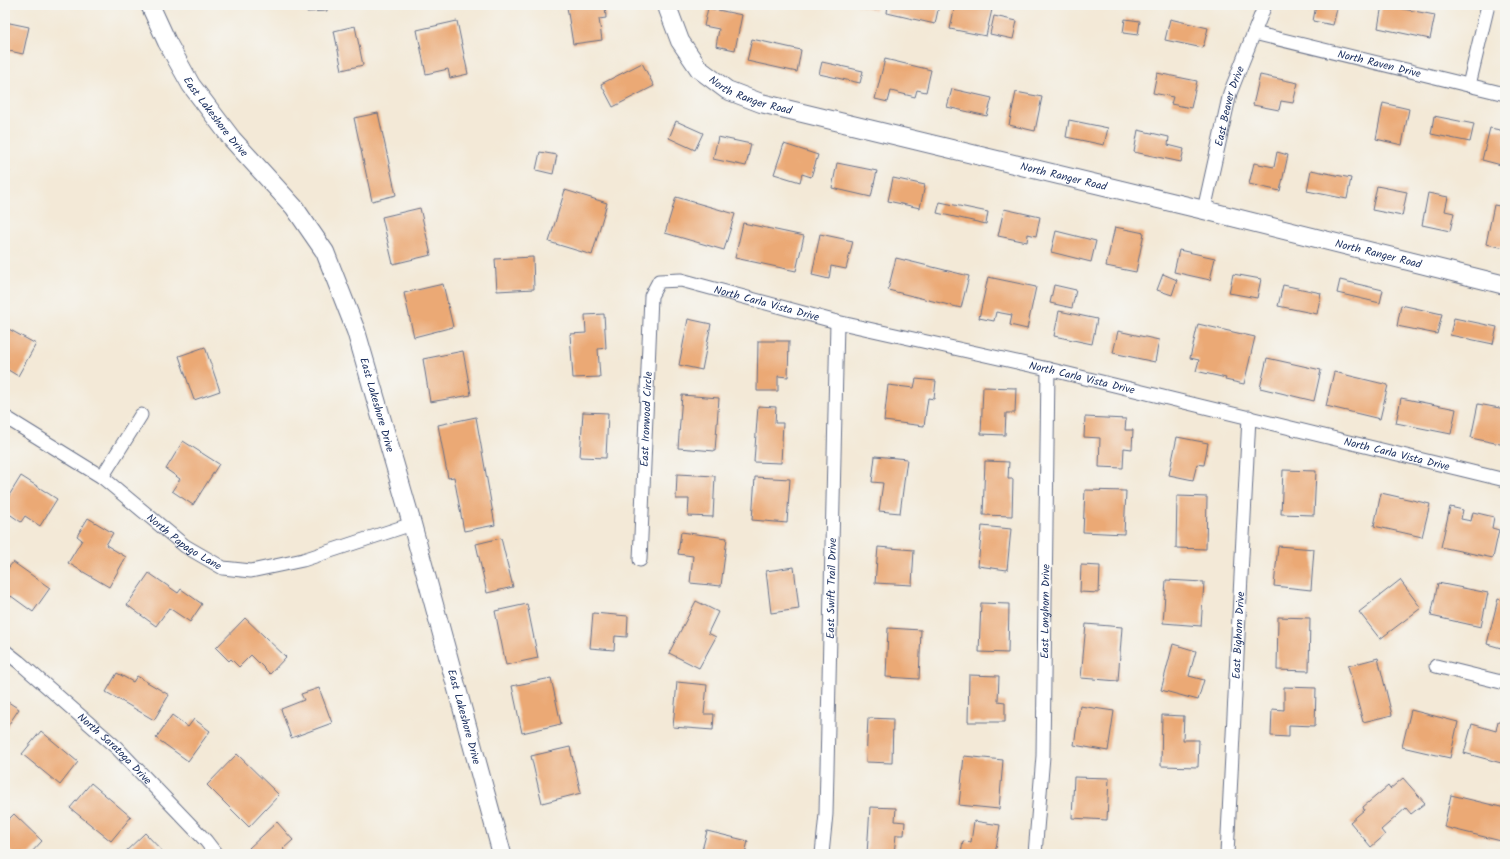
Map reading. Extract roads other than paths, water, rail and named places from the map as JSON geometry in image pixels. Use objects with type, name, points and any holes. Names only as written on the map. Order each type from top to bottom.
[{"type":"main road","name":"East Lakeshore Drive","points":[[150,5],[167,42],[191,84],[232,139],[294,207],[325,252],[356,331],[412,524],[502,854]]},
{"type":"main road","name":"North Ranger Road","points":[[669,5],[668,9],[680,41],[699,69],[727,90],[761,103],[1505,284]]},
{"type":"street","name":"East Beaver Drive","points":[[1204,210],[1230,93],[1265,5]]},
{"type":"street","points":[[1469,85],[1488,5]]},
{"type":"street","name":"North Raven Drive","points":[[1254,33],[1505,94]]},
{"type":"street","name":"North Carla Vista Drive","points":[[659,281],[681,280],[838,322],[1048,369],[1505,480]]},
{"type":"street","name":"East Ironwood Circle","points":[[640,560],[651,296],[659,281]]},
{"type":"street","name":"East Swift Trail Drive","points":[[822,854],[826,814],[838,322]]},
{"type":"street","name":"East Longhorn Drive","points":[[1035,854],[1043,756],[1048,369]]},
{"type":"street","points":[[102,477],[140,415]]},
{"type":"street","name":"North Papago Lane","points":[[5,417],[102,477],[185,546],[223,568],[252,571],[303,560],[412,524]]},
{"type":"street","name":"East Bighorn Drive","points":[[1227,854],[1249,417]]},
{"type":"street","name":"North Saratoga Drive","points":[[5,651],[117,748],[206,841],[216,854]]},
{"type":"street","points":[[1436,666],[1505,683]]}]
